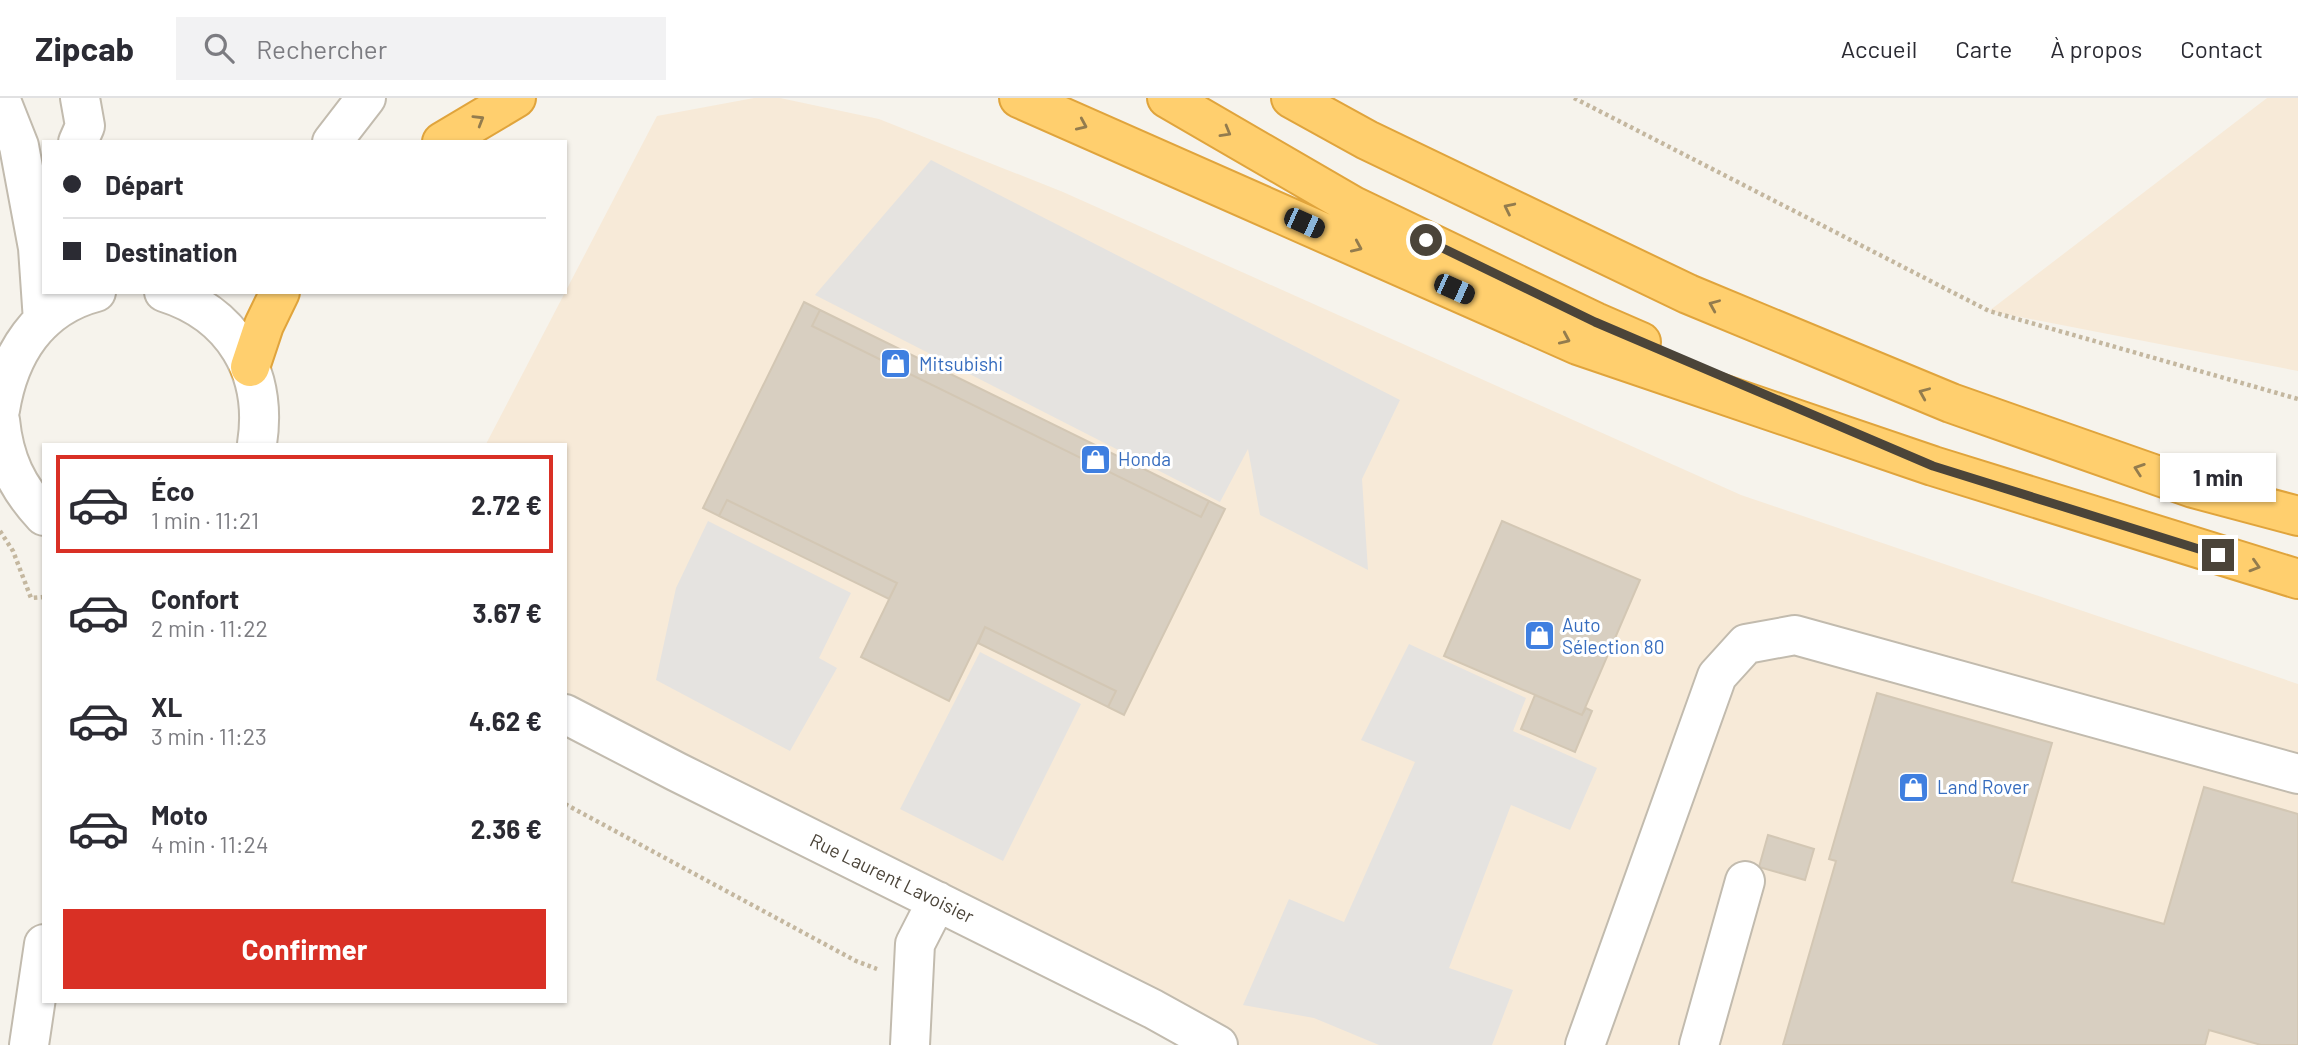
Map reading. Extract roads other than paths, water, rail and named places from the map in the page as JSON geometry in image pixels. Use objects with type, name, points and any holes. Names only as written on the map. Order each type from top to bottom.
[{"type":"highway","points":[[445,140],[516,98]]},
{"type":"highway","points":[[1019,98],[1578,345],[1933,466],[2298,579]]},
{"type":"highway","points":[[1167,98],[1353,206],[1546,299],[1933,466]]},
{"type":"highway","points":[[1299,101],[1367,140],[1688,294],[1938,398],[2193,488],[2298,516]]},
{"type":"highway","points":[[250,368],[264,325],[279,294]]},
{"type":"street","points":[[0,98],[19,146],[38,248],[43,321]]},
{"type":"street","points":[[80,98],[85,126],[80,140]]},
{"type":"street","points":[[334,140],[366,98]]},
{"type":"street","points":[[19,146],[42,175]]},
{"type":"street","points":[[42,514],[6,472],[2,445],[1,400],[19,349],[43,321],[63,306],[91,294]]},
{"type":"street","points":[[175,294],[208,300],[221,324],[238,344],[250,368],[258,395],[260,424],[257,443]]},
{"type":"street","points":[[1585,1045],[1717,676],[1746,645],[1795,635],[2298,774]]},
{"type":"street","name":"Rue Laurent Lavoisier","points":[[567,715],[1153,1009],[1218,1045]]},
{"type":"street","points":[[1699,1045],[1745,881]]},
{"type":"street","points":[[910,1045],[915,944],[937,901]]},
{"type":"street","points":[[29,1045],[42,957]]},
{"type":"place","name":"Mitsubishi","points":[[896,364]]},
{"type":"place","name":"Honda","points":[[1095,459]]},
{"type":"place","name":"Auto Sélection 80","points":[[1539,636]]},
{"type":"place","name":"Land Rover","points":[[1914,787]]}]
